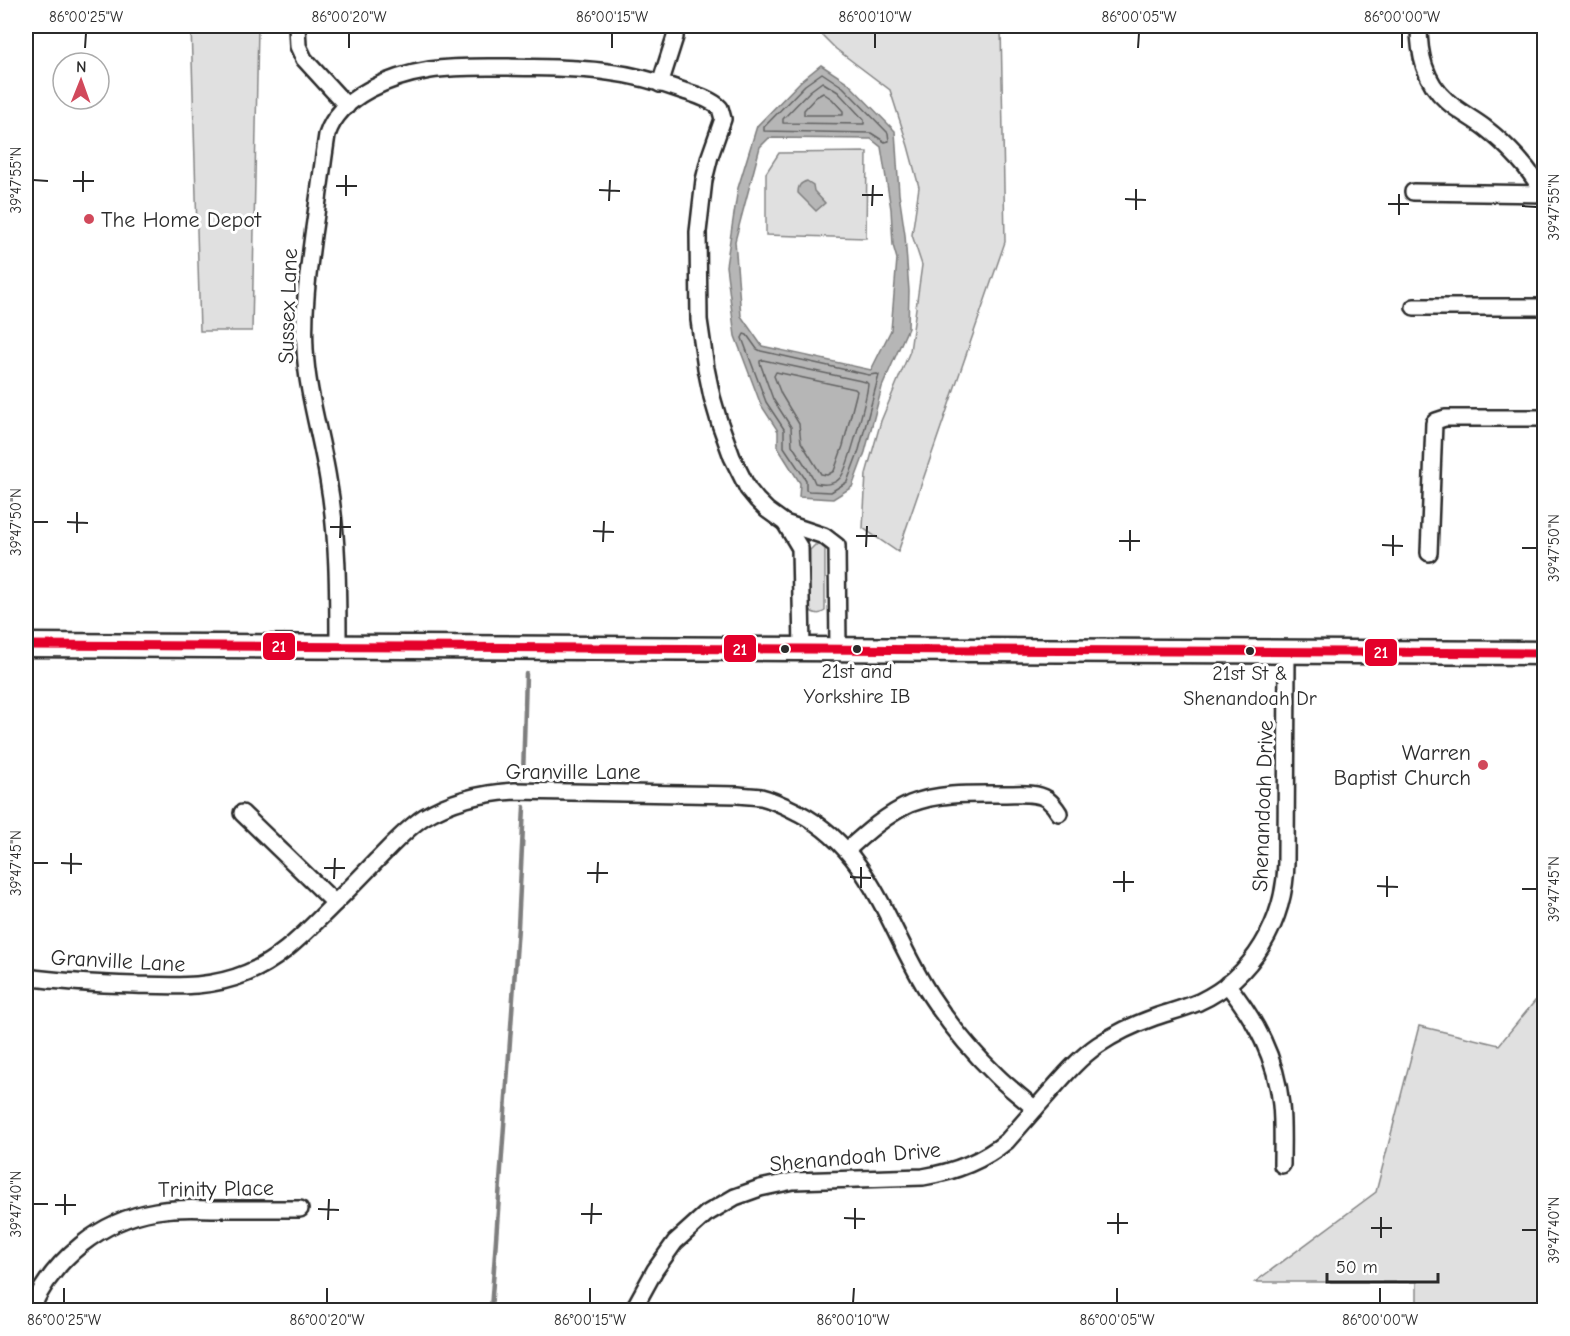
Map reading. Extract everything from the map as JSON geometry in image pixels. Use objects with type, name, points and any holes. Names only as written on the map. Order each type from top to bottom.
[{"type":"main road","points":[[26,645],[1545,653]]},
{"type":"street","points":[[297,26],[298,46],[304,59],[347,106]]},
{"type":"street","points":[[660,84],[675,37],[675,26]]},
{"type":"street","points":[[1419,26],[1420,53],[1424,67],[1435,87],[1444,98],[1510,149],[1544,195]]},
{"type":"street","name":"Sussex Lane","points":[[338,647],[338,572],[335,531],[328,478],[306,367],[304,326],[308,272],[327,135],[331,126],[347,106],[362,94],[396,79],[435,69],[476,67],[589,69],[660,84],[703,98],[719,106],[723,118],[702,188],[699,217],[698,299],[702,344],[719,421],[736,465],[748,489],[757,500],[785,523]]},
{"type":"street","points":[[1413,192],[1544,195]]},
{"type":"street","points":[[1414,306],[1545,307]]},
{"type":"street","points":[[1429,554],[1434,423],[1445,418],[1545,418]]},
{"type":"street","points":[[785,523],[800,548],[802,649]]},
{"type":"street","points":[[785,523],[824,536],[837,546],[838,650]]},
{"type":"street","name":"Shenandoah Drive","points":[[633,1311],[655,1270],[675,1242],[711,1210],[735,1197],[760,1188],[793,1181],[924,1177],[969,1165],[996,1150],[1006,1141],[1082,1058],[1107,1039],[1126,1028],[1198,1002],[1227,984],[1251,962],[1266,940],[1277,916],[1284,891],[1287,652]]},
{"type":"street","name":"Granville Lane","points":[[26,977],[50,981],[103,984],[191,986],[212,984],[245,974],[270,961],[298,940],[403,834],[425,817],[457,801],[501,792],[757,796],[804,816],[826,830],[847,850],[867,877],[928,992],[944,1015],[969,1047],[997,1076],[1035,1109]]},
{"type":"street","points":[[847,850],[890,815],[910,804],[933,798],[967,794],[1032,795],[1047,799],[1059,813]]},
{"type":"street","points":[[242,813],[335,903]]},
{"type":"street","points":[[1227,984],[1258,1028],[1275,1072],[1281,1103],[1282,1165]]},
{"type":"street","name":"Trinity Place","points":[[31,1311],[41,1291],[66,1258],[98,1232],[129,1218],[176,1209],[300,1209]]},
{"type":"shaded area","points":[[191,26],[258,26],[252,331],[200,331]]},
{"type":"shaded area","points":[[813,26],[1001,26],[1005,242],[898,552],[863,528],[866,474],[881,421],[910,351],[922,265],[912,235],[919,187],[890,90],[836,49]]},
{"type":"shaded area","points":[[867,152],[866,238],[766,235],[766,173],[779,153]]},
{"type":"shaded area","points":[[815,545],[820,545],[825,549],[825,611],[819,614],[810,611],[809,607],[810,550]]},
{"type":"shaded area","points":[[1544,990],[1544,1310],[1417,1310],[1417,1282],[1255,1282],[1376,1192],[1419,1026],[1499,1045]]},
{"type":"water","points":[[821,65],[847,82],[895,131],[899,194],[905,235],[909,291],[908,328],[882,387],[865,452],[852,487],[833,499],[799,497],[800,483],[778,448],[778,431],[761,405],[735,336],[726,266],[738,188],[757,126],[801,81]],"holes":[[[769,138],[871,139],[881,147],[891,209],[893,245],[897,259],[891,330],[871,370],[762,346],[741,316],[735,241],[760,147]]]},
{"type":"water","points":[[807,181],[813,185],[814,191],[825,203],[816,211],[798,193],[800,185]]},
{"type":"waterway","points":[[523,777],[526,674]]},
{"type":"waterway","points":[[491,1310],[518,927],[524,807]]},
{"type":"transit line","name":"21","points":[[26,645],[1544,653]]},
{"type":"place","name":"The Home Depot","points":[[89,219]]},
{"type":"place","name":"21st and Yorkshire IB","points":[[857,649]]},
{"type":"place","name":"21st St & Shenandoah Dr","points":[[1250,651]]},
{"type":"place","name":"Warren Baptist Church","points":[[1483,765]]}]
